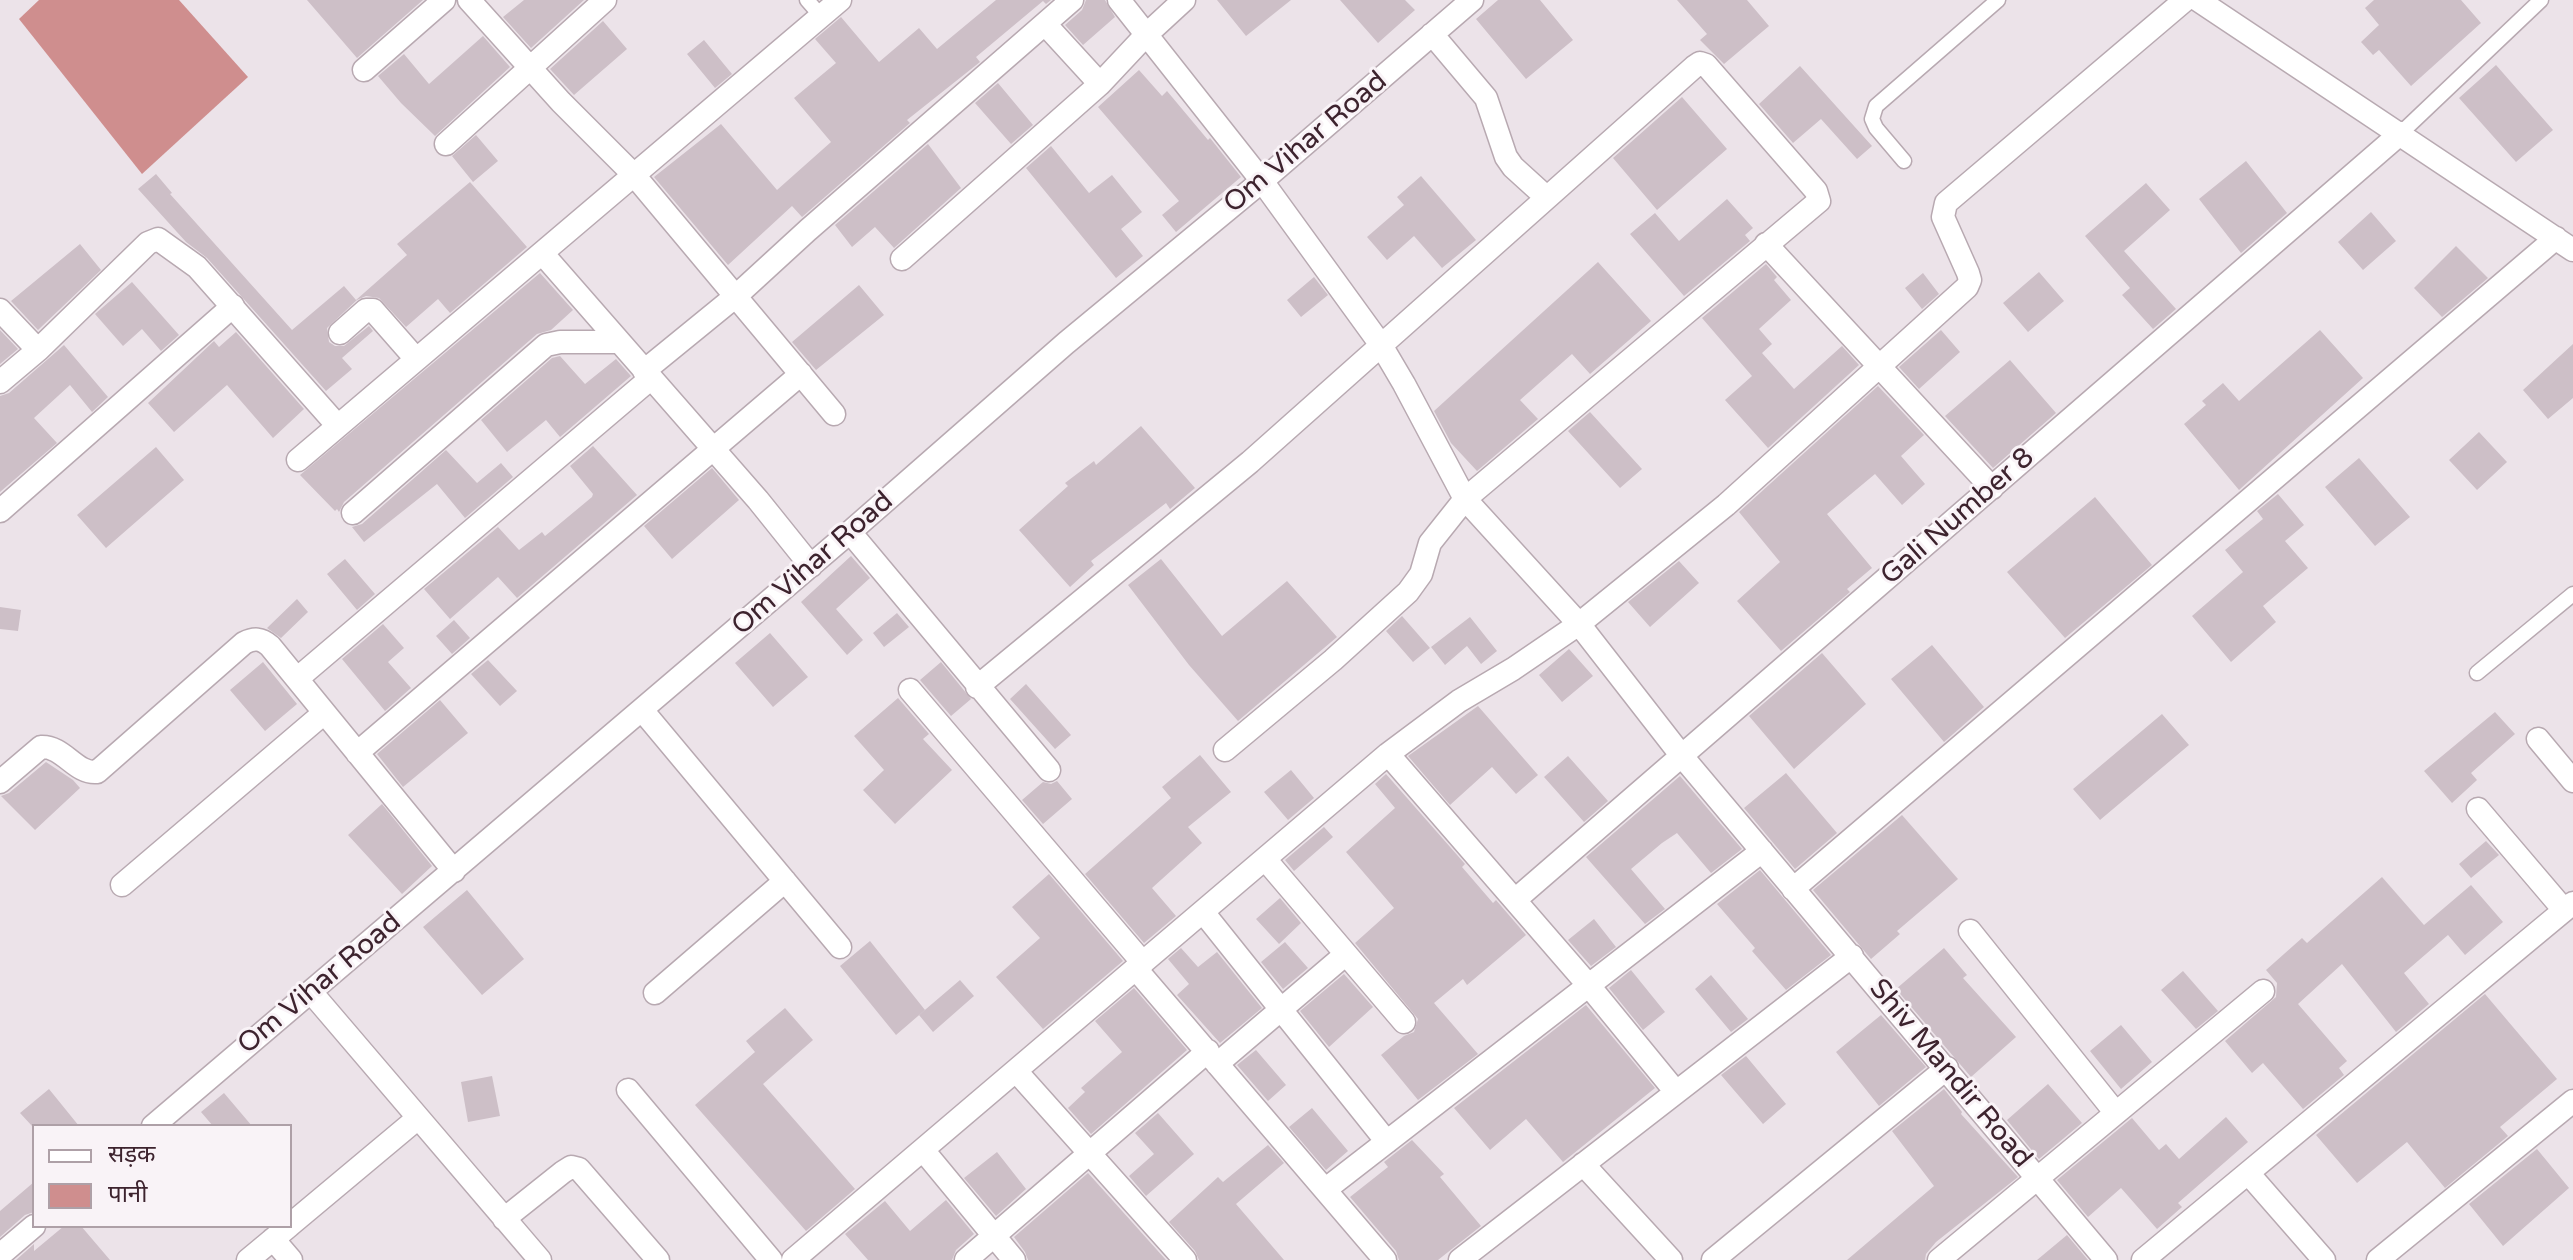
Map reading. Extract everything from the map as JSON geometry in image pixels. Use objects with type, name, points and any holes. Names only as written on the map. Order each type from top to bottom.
[{"type":"street","points":[[364,70],[444,0]]},
{"type":"street","points":[[469,0],[634,175],[834,414]]},
{"type":"street","points":[[446,144],[605,0]]},
{"type":"street","points":[[298,460],[634,175],[814,8],[840,0]]},
{"type":"street","points":[[298,678],[1072,0]]},
{"type":"street","name":"Shiv Mandir Road","points":[[1119,0],[1262,181],[1381,345],[1465,499],[1579,624],[1681,755],[2106,1260]]},
{"type":"street","points":[[902,259],[1100,84],[1184,0]]},
{"type":"street","name":"Om Vihar Road","points":[[155,1124],[811,566],[1066,343],[1262,181],[1472,0]]},
{"type":"street","points":[[793,1260],[1388,754],[1459,701],[1579,624],[1726,505],[1880,367],[1967,287],[1970,280],[1943,217],[1946,203],[2185,0]]},
{"type":"street","points":[[1793,889],[2564,244],[2198,0]]},
{"type":"street","points":[[1045,24],[1100,84]]},
{"type":"street","points":[[1432,34],[1486,98],[1506,157],[1546,197]]},
{"type":"street","points":[[977,687],[1250,462],[1700,63],[1710,70],[1819,196],[1815,206],[1465,499],[1430,543],[1421,574],[1408,592],[1333,660],[1225,750]]},
{"type":"street","name":"Gali Number 8","points":[[1515,900],[2401,133]]},
{"type":"street","points":[[0,382],[38,350],[148,243],[158,239],[197,267],[337,425]]},
{"type":"street","points":[[1766,244],[1992,488]]},
{"type":"street","points":[[542,253],[758,500],[811,566]]},
{"type":"street","points":[[0,511],[233,306]]},
{"type":"street","points":[[0,310],[38,350]]},
{"type":"street","points":[[340,333],[366,310],[373,310],[416,359]]},
{"type":"street","points":[[353,513],[546,345],[560,342],[618,342]]},
{"type":"street","points":[[357,753],[801,374]]},
{"type":"street","points":[[850,532],[1049,770]]},
{"type":"street","points":[[0,782],[31,753],[47,747],[58,751],[85,771],[97,772],[251,640],[262,639],[298,678],[454,871]]},
{"type":"street","points":[[910,690],[1212,1057],[1385,1260]]},
{"type":"street","points":[[642,710],[840,947]]},
{"type":"street","points":[[122,885],[324,713]]},
{"type":"street","points":[[2538,739],[2573,781]]},
{"type":"street","points":[[1388,754],[1590,987],[1676,1092]]},
{"type":"street","points":[[2143,1260],[2568,906],[2478,809]]},
{"type":"street","points":[[1326,1189],[1762,851]]},
{"type":"street","points":[[1265,859],[1404,1022]]},
{"type":"street","points":[[655,993],[785,881]]},
{"type":"street","points":[[1203,912],[1387,1142]]},
{"type":"street","points":[[1970,931],[2115,1112]]},
{"type":"street","points":[[966,1260],[1091,1152],[1212,1057],[1280,1009],[1346,954]]},
{"type":"street","points":[[1460,1260],[1852,956]]},
{"type":"street","points":[[1939,1260],[2263,991]]},
{"type":"street","points":[[311,992],[540,1260]]},
{"type":"street","points":[[1713,1260],[1947,1068]]},
{"type":"street","points":[[1016,1071],[1185,1260]]},
{"type":"street","points":[[628,1090],[771,1260]]},
{"type":"street","points":[[2378,1260],[2573,1101]]},
{"type":"street","points":[[292,1223],[418,1118]]},
{"type":"street","points":[[923,1150],[1014,1260]]},
{"type":"street","points":[[1583,1164],[1671,1260]]},
{"type":"street","points":[[504,1219],[563,1172],[571,1167],[579,1169],[658,1260]]},
{"type":"street","points":[[2248,1173],[2324,1260]]},
{"type":"street","points":[[0,1255],[32,1228]]},
{"type":"street","points":[[248,1260],[284,1230],[291,1260]]},
{"type":"lane","points":[[1904,161],[1876,128],[1872,119],[1876,106],[1998,0]]},
{"type":"lane","points":[[2401,133],[2541,0]]},
{"type":"lane","points":[[2477,673],[2573,594]]},
{"type":"water","points":[[39,0],[179,0],[248,77],[142,174],[19,19]]},
{"type":"building","points":[[307,0],[423,0],[357,58]]},
{"type":"building","points":[[524,0],[584,0],[531,48],[503,17]]},
{"type":"building","points":[[996,0],[1051,0],[1046,4],[1043,1],[976,57],[980,62],[907,120],[910,123],[802,217],[792,206],[728,265],[654,177],[721,124],[777,190],[831,142],[794,98],[836,63],[815,39],[841,17],[879,62],[919,28],[937,49]]},
{"type":"building","points":[[1086,0],[1105,0],[1115,17],[1083,45],[1065,25],[1082,10]]},
{"type":"building","points":[[1217,0],[1291,0],[1246,36]]},
{"type":"building","points":[[1340,0],[1405,0],[1415,10],[1378,43]]},
{"type":"building","points":[[1498,0],[1540,0],[1573,40],[1526,79],[1476,19]]},
{"type":"building","points":[[1677,0],[1747,0],[1769,26],[1724,64],[1700,40],[1707,34]]},
{"type":"building","points":[[2374,0],[2461,0],[2481,23],[2411,86],[2379,50],[2373,55],[2361,42],[2379,25],[2365,8]]},
{"type":"building","points":[[603,21],[627,49],[574,95],[550,69]]},
{"type":"building","points":[[483,36],[510,67],[435,136],[378,76],[404,54],[429,84]]},
{"type":"building","points":[[704,40],[732,74],[715,88],[687,54]]},
{"type":"building","points":[[2496,65],[2553,130],[2516,162],[2459,98]]},
{"type":"building","points":[[1800,66],[1872,146],[1857,159],[1821,119],[1793,143],[1759,104]]},
{"type":"building","points":[[1139,70],[1162,96],[1167,91],[1241,177],[1176,232],[1162,215],[1179,201],[1098,107]]},
{"type":"building","points":[[998,83],[1033,125],[1011,144],[975,103]]},
{"type":"building","points":[[1682,97],[1727,149],[1657,210],[1613,158]]},
{"type":"building","points":[[476,135],[498,161],[473,182],[452,156]]},
{"type":"building","points":[[928,144],[961,188],[894,248],[875,227],[852,247],[835,225]]},
{"type":"building","points":[[1051,146],[1089,193],[1112,175],[1142,212],[1121,229],[1143,256],[1116,278],[1026,168]]},
{"type":"building","points":[[2246,161],[2287,213],[2241,253],[2199,199]]},
{"type":"building","points":[[156,174],[170,194],[292,330],[344,286],[356,300],[407,255],[397,244],[470,182],[527,247],[450,313],[438,299],[406,327],[379,298],[366,296],[357,300],[327,328],[329,342],[344,346],[369,326],[373,331],[342,358],[352,369],[326,391],[207,258],[186,242],[138,189]]},
{"type":"building","points":[[1421,176],[1476,240],[1442,268],[1414,236],[1387,260],[1367,237],[1404,205],[1397,197]]},
{"type":"building","points":[[2146,183],[2170,210],[2124,251],[2176,309],[2153,329],[2122,295],[2130,288],[2085,236]]},
{"type":"building","points":[[1727,199],[1753,228],[1745,235],[1750,241],[1684,296],[1630,234],[1655,213],[1679,241]]},
{"type":"building","points":[[2371,212],[2396,241],[2363,270],[2338,242]]},
{"type":"building","points":[[80,244],[101,270],[38,330],[11,301]]},
{"type":"building","points":[[2456,246],[2488,278],[2442,317],[2414,288]]},
{"type":"building","points":[[1598,262],[1651,321],[1590,374],[1572,354],[1520,400],[1538,419],[1477,471],[1451,443],[1434,411]]},
{"type":"building","points":[[1766,264],[1777,277],[1774,280],[1791,300],[1759,329],[1772,344],[1762,353],[1794,389],[1842,346],[1859,365],[1768,448],[1725,400],[1752,376],[1702,318]]},
{"type":"building","points":[[2039,272],[2064,301],[2028,332],[2003,303]]},
{"type":"building","points":[[540,273],[573,310],[551,330],[537,334],[344,502],[339,512],[337,509],[335,511],[300,475]]},
{"type":"building","points":[[1923,273],[1939,294],[1922,309],[1905,288]]},
{"type":"building","points":[[1314,277],[1328,295],[1301,317],[1287,300]]},
{"type":"building","points":[[132,282],[179,335],[161,351],[142,329],[123,346],[95,314]]},
{"type":"building","points":[[859,285],[884,315],[816,370],[792,342]]},
{"type":"building","points":[[0,330],[18,349],[0,364]]},
{"type":"building","points":[[1941,330],[1960,352],[1919,389],[1899,367]]},
{"type":"building","points":[[2320,330],[2363,378],[2239,490],[2184,424],[2206,405],[2202,401],[2223,383],[2239,401]]},
{"type":"building","points":[[236,332],[304,409],[273,438],[227,385],[174,432],[148,403],[214,341],[219,347]]},
{"type":"building","points":[[2573,344],[2573,398],[2548,419],[2523,390]]},
{"type":"building","points":[[64,345],[108,397],[92,412],[70,385],[34,418],[57,443],[0,492],[0,396],[9,393]]},
{"type":"building","points":[[560,356],[585,384],[616,359],[631,376],[560,437],[546,420],[507,452],[481,420],[552,358]]},
{"type":"building","points":[[2010,360],[2056,413],[1993,468],[1945,416]]},
{"type":"building","points":[[1878,386],[1924,435],[1901,456],[1925,484],[1902,505],[1875,474],[1827,514],[1872,568],[1847,589],[1850,592],[1781,651],[1737,601],[1780,562],[1739,512]]},
{"type":"building","points":[[1590,412],[1642,469],[1620,488],[1568,431]]},
{"type":"building","points":[[1141,426],[1195,488],[1170,509],[1166,503],[1091,561],[1094,565],[1070,587],[1019,530],[1068,486],[1065,483],[1094,461],[1096,465]]},
{"type":"building","points":[[2479,432],[2507,462],[2477,490],[2449,460]]},
{"type":"building","points":[[593,446],[637,495],[517,598],[498,577],[450,619],[424,589],[498,527],[519,550],[542,532],[545,536],[592,497],[593,494],[570,466]]},
{"type":"building","points":[[156,447],[184,480],[106,548],[77,515]]},
{"type":"building","points":[[446,450],[477,483],[501,463],[513,477],[465,518],[437,484],[364,542],[352,527],[362,524]]},
{"type":"building","points":[[2359,458],[2410,517],[2375,546],[2325,487]]},
{"type":"building","points":[[712,468],[739,500],[672,559],[644,526]]},
{"type":"building","points":[[2278,494],[2304,525],[2285,541],[2308,568],[2263,606],[2276,622],[2231,662],[2192,616],[2243,572],[2225,550],[2263,519],[2257,511]]},
{"type":"building","points":[[2095,497],[2152,565],[2065,638],[2007,572]]},
{"type":"building","points":[[851,556],[870,578],[836,609],[863,640],[847,655],[801,602]]},
{"type":"building","points":[[345,559],[375,594],[357,610],[327,574]]},
{"type":"building","points":[[1161,559],[1222,636],[1287,581],[1337,637],[1238,721],[1189,665],[1128,585]]},
{"type":"building","points":[[1679,561],[1699,583],[1650,627],[1628,602]]},
{"type":"building","points":[[297,599],[308,612],[281,638],[267,628]]},
{"type":"building","points":[[0,607],[21,610],[18,631],[0,629]]},
{"type":"building","points":[[897,613],[909,627],[884,647],[873,633]]},
{"type":"building","points":[[1402,616],[1430,648],[1413,662],[1386,631]]},
{"type":"building","points":[[1470,617],[1497,651],[1481,664],[1467,646],[1445,665],[1431,647]]},
{"type":"building","points":[[454,620],[470,638],[452,654],[436,636]]},
{"type":"building","points":[[383,624],[404,648],[388,662],[411,688],[385,711],[342,659]]},
{"type":"building","points":[[770,633],[808,677],[773,707],[735,663]]},
{"type":"building","points":[[1932,645],[1984,707],[1944,742],[1891,679]]},
{"type":"building","points":[[1569,649],[1593,676],[1562,702],[1539,675]]},
{"type":"building","points":[[1822,653],[1866,704],[1794,769],[1749,716]]},
{"type":"building","points":[[488,660],[517,691],[500,706],[471,674]]},
{"type":"building","points":[[263,662],[297,704],[265,731],[230,690]]},
{"type":"building","points":[[941,662],[971,699],[951,716],[920,680]]},
{"type":"building","points":[[1026,684],[1071,735],[1055,749],[1010,699]]},
{"type":"building","points":[[898,698],[929,734],[923,739],[952,770],[895,824],[863,790],[884,770],[854,736]]},
{"type":"building","points":[[440,700],[468,733],[403,787],[377,754]]},
{"type":"building","points":[[1478,706],[1538,775],[1516,794],[1492,767],[1450,805],[1408,756]]},
{"type":"building","points":[[2495,712],[2515,734],[2471,773],[2477,780],[2452,803],[2424,771]]},
{"type":"building","points":[[2162,714],[2189,745],[2100,820],[2073,789]]},
{"type":"building","points":[[1200,755],[1231,792],[1188,827],[1202,843],[1152,888],[1176,916],[1144,943],[1085,874],[1171,798],[1162,787]]},
{"type":"building","points":[[1568,756],[1608,801],[1584,822],[1544,777]]},
{"type":"building","points":[[46,762],[80,788],[35,830],[1,796],[9,793]]},
{"type":"building","points":[[1291,770],[1314,798],[1288,820],[1264,792]]},
{"type":"building","points":[[1786,773],[1837,833],[1795,869],[1744,808]]},
{"type":"building","points":[[1386,774],[1465,864],[1462,867],[1493,903],[1496,900],[1526,935],[1467,985],[1463,979],[1434,1003],[1478,1054],[1418,1100],[1381,1055],[1404,1036],[1414,1032],[1418,1019],[1355,943],[1394,908],[1346,852],[1395,808],[1375,784]]},
{"type":"building","points":[[1680,776],[1742,849],[1711,873],[1677,833],[1662,843],[1631,869],[1665,909],[1645,924],[1586,857]]},
{"type":"building","points":[[1057,781],[1072,799],[1043,824],[1022,800],[1043,782],[1051,784]]},
{"type":"building","points":[[382,804],[432,866],[402,894],[348,835]]},
{"type":"building","points":[[1902,815],[1958,879],[1897,931],[1900,934],[1871,959],[1813,890]]},
{"type":"building","points":[[1324,827],[1333,837],[1294,871],[1285,860]]},
{"type":"building","points":[[2486,841],[2499,855],[2471,878],[2459,864]]},
{"type":"building","points":[[1760,870],[1831,955],[1786,990],[1717,904]]},
{"type":"building","points":[[1049,874],[1123,961],[1043,1029],[996,977],[1040,938],[1012,907]]},
{"type":"building","points":[[2382,877],[2424,925],[2471,885],[2503,922],[2465,955],[2448,935],[2404,973],[2429,1004],[2396,1032],[2342,964],[2298,1004],[2347,1061],[2339,1068],[2344,1075],[2303,1109],[2263,1063],[2252,1073],[2225,1041],[2276,997],[2277,983],[2266,970],[2302,938],[2307,943]]},
{"type":"building","points":[[467,890],[524,959],[482,995],[423,927]]},
{"type":"building","points":[[1280,898],[1301,923],[1279,944],[1256,919]]},
{"type":"building","points":[[1594,919],[1616,947],[1591,966],[1568,940]]},
{"type":"building","points":[[870,941],[925,1010],[896,1035],[840,966]]},
{"type":"building","points":[[1285,942],[1308,968],[1283,989],[1261,962]]},
{"type":"building","points":[[1181,948],[1198,967],[1217,952],[1262,1008],[1220,1043],[1177,995],[1189,984],[1168,959]]},
{"type":"building","points":[[1944,948],[1967,975],[1963,978],[2016,1037],[1971,1077],[1896,989]]},
{"type":"building","points":[[1631,970],[1665,1012],[1643,1030],[1609,988]]},
{"type":"building","points":[[2183,971],[2218,1011],[2196,1029],[2161,990]]},
{"type":"building","points":[[1344,974],[1373,1007],[1329,1047],[1300,1011]]},
{"type":"building","points":[[1711,975],[1748,1019],[1731,1032],[1695,989]]},
{"type":"building","points":[[960,980],[974,996],[933,1032],[919,1015]]},
{"type":"building","points":[[1134,988],[1187,1050],[1091,1134],[1068,1108],[1085,1092],[1081,1088],[1122,1052],[1095,1021]]},
{"type":"building","points":[[2485,994],[2557,1079],[2500,1127],[2508,1136],[2445,1188],[2407,1142],[2357,1183],[2316,1135]]},
{"type":"building","points":[[1586,1005],[1655,1088],[1563,1162],[1526,1119],[1490,1150],[1454,1108]]},
{"type":"building","points":[[785,1008],[813,1040],[763,1084],[855,1189],[806,1231],[695,1105],[755,1052],[746,1041]]},
{"type":"building","points":[[1881,1015],[1926,1067],[1879,1106],[1836,1052]]},
{"type":"building","points":[[2121,1025],[2152,1062],[2121,1089],[2090,1051]]},
{"type":"building","points":[[1256,1050],[1286,1085],[1268,1101],[1237,1065]]},
{"type":"building","points":[[1746,1056],[1786,1104],[1763,1124],[1721,1075]]},
{"type":"building","points":[[492,1076],[500,1116],[468,1122],[461,1082]]},
{"type":"building","points":[[2048,1084],[2082,1123],[2039,1159],[2007,1120]]},
{"type":"building","points":[[49,1089],[77,1124],[32,1126],[20,1113]]},
{"type":"building","points":[[1944,1089],[1961,1114],[2018,1177],[1936,1242],[1925,1260],[1847,1260],[1934,1186],[1892,1131]]},
{"type":"building","points":[[224,1093],[250,1124],[211,1124],[201,1112]]},
{"type":"building","points":[[1312,1108],[1348,1151],[1326,1170],[1289,1127]]},
{"type":"building","points":[[1158,1113],[1194,1154],[1146,1196],[1129,1176],[1154,1154],[1135,1133]]},
{"type":"building","points":[[2226,1117],[2248,1142],[2178,1203],[2182,1207],[2157,1229],[2121,1188],[2088,1217],[2057,1180],[2132,1118],[2159,1150],[2166,1144],[2179,1159]]},
{"type":"building","points":[[1412,1140],[1444,1174],[1440,1177],[1481,1226],[1438,1260],[1399,1260],[1396,1251],[1350,1197],[1388,1167],[1384,1162]]},
{"type":"building","points":[[1268,1145],[1284,1163],[1236,1204],[1284,1260],[1199,1260],[1195,1251],[1169,1222],[1218,1177],[1223,1182]]},
{"type":"building","points":[[2537,1149],[2569,1188],[2503,1246],[2469,1204]]},
{"type":"building","points":[[997,1152],[1026,1189],[996,1216],[964,1178]]},
{"type":"building","points":[[1088,1173],[1166,1260],[1028,1260],[1014,1237]]},
{"type":"building","points":[[32,1184],[32,1213],[0,1237],[0,1211]]},
{"type":"building","points":[[946,1200],[974,1234],[956,1250],[952,1260],[868,1260],[845,1234],[885,1201],[910,1231]]},
{"type":"building","points":[[62,1228],[83,1228],[110,1260],[16,1260],[34,1244],[34,1251]]},
{"type":"building","points":[[2067,1235],[2088,1260],[2037,1260]]}]
